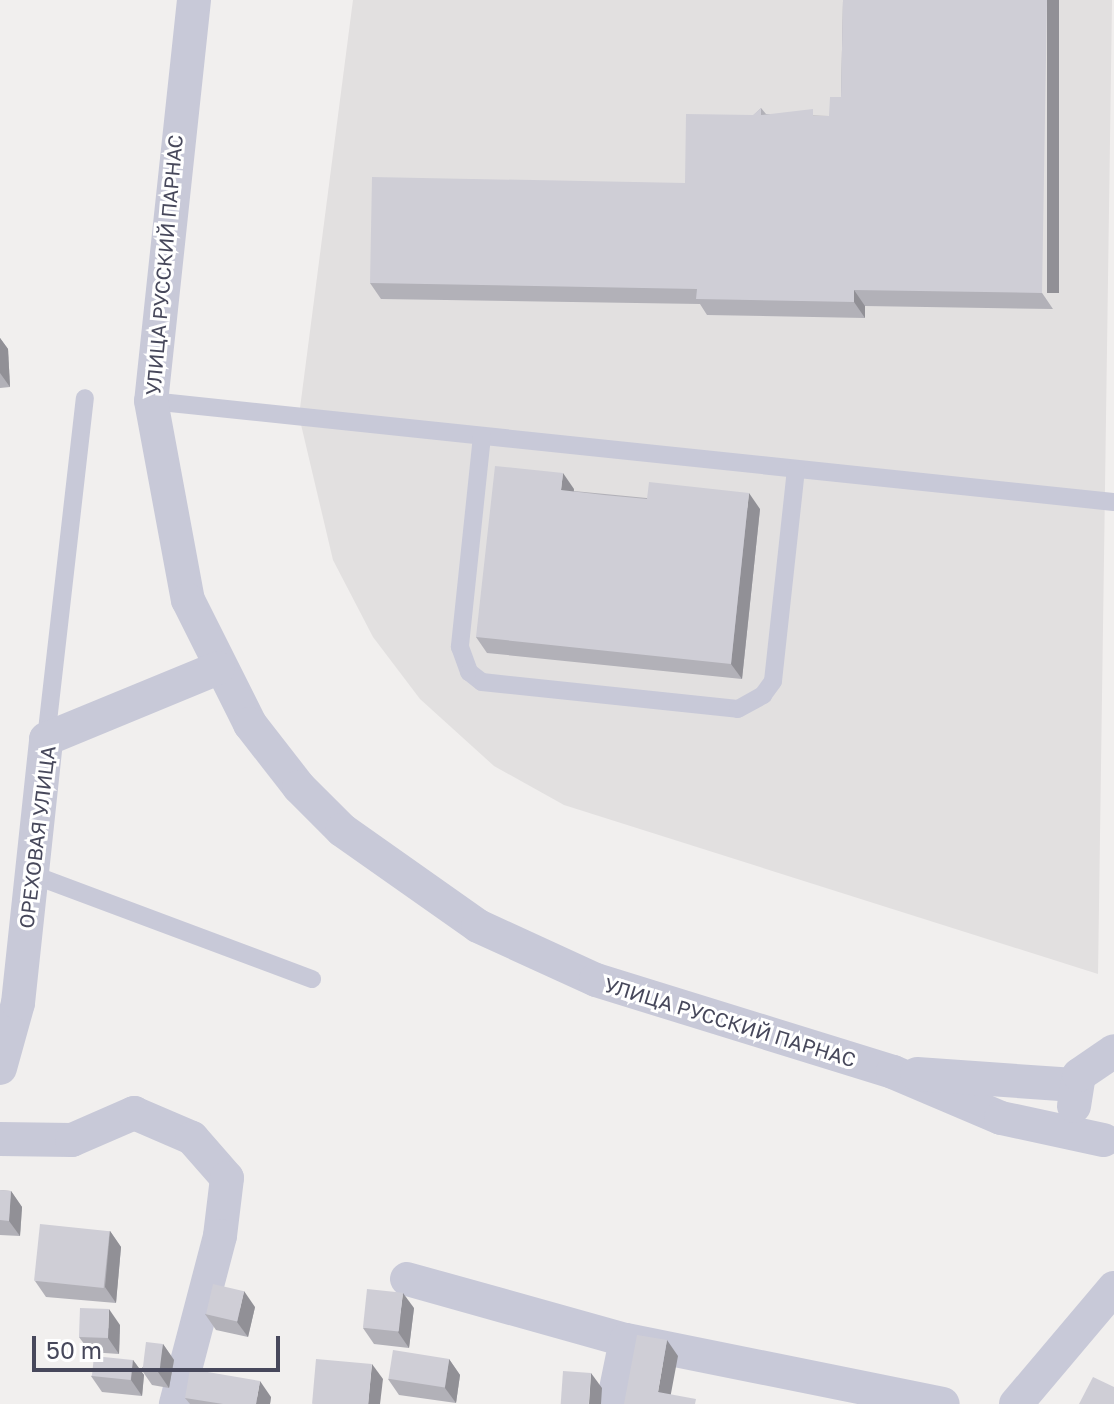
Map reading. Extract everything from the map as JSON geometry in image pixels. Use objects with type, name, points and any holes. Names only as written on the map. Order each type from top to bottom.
[{"type":"street","name":"УЛИЦА РУССКИЙ ПАРНАС","points":[[194,0],[151,401],[188,600],[218,668],[250,724],[309,798],[342,830],[478,926],[596,980],[893,1072],[1001,1118],[1109,1142]]},
{"type":"street","name":"ОРЕХОВАЯ УЛИЦА","points":[[0,1068],[18,1003],[46,739],[218,668]]},
{"type":"street","points":[[1109,1142],[1079,1118],[1075,1085],[1086,1065],[1114,1051]]},
{"type":"street","name":"УЛИЦА РУССКИЙ ПАРНАС","points":[[893,1072],[1075,1085]]},
{"type":"street","points":[[0,1139],[72,1140],[134,1113],[192,1138],[227,1178],[220,1236],[176,1404]]},
{"type":"street","points":[[407,1279],[626,1340],[943,1404]]},
{"type":"street","points":[[1016,1404],[1114,1288]]},
{"type":"street","points":[[613,1404],[626,1340]]},
{"type":"lane","points":[[46,739],[85,398]]},
{"type":"lane","points":[[151,401],[1114,502]]},
{"type":"lane","points":[[482,436],[461,659],[482,682],[738,709],[763,695],[773,681],[796,469]]},
{"type":"lane","points":[[31,874],[312,979]]},
{"type":"shaded area","points":[[353,0],[1112,0],[1098,974],[564,805],[494,766],[420,699],[373,637],[333,560],[299,416]]},
{"type":"building","points":[[843,0],[1047,0],[1042,293],[854,290],[854,302],[696,299],[697,289],[370,283],[372,177],[685,183],[686,114],[753,115],[761,108],[761,115],[813,109],[813,116],[829,116],[830,97],[841,97]]},
{"type":"building","points":[[495,466],[563,473],[561,490],[604,495],[647,499],[649,482],[749,493],[731,664],[476,637]]},
{"type":"building","points":[[0,1190],[11,1191],[9,1221],[0,1220]]},
{"type":"building","points":[[40,1224],[110,1231],[104,1288],[34,1281]]},
{"type":"building","points":[[213,1284],[244,1291],[237,1321],[206,1314]]},
{"type":"building","points":[[367,1289],[403,1293],[399,1332],[363,1328]]},
{"type":"building","points":[[80,1308],[109,1309],[108,1338],[79,1337]]},
{"type":"building","points":[[637,1335],[667,1340],[658,1392],[696,1399],[695,1404],[624,1404]]},
{"type":"building","points":[[146,1342],[163,1344],[160,1371],[143,1369]]},
{"type":"building","points":[[393,1350],[449,1359],[445,1388],[388,1379]]},
{"type":"building","points":[[94,1356],[133,1360],[131,1380],[92,1376]]},
{"type":"building","points":[[316,1359],[372,1364],[368,1404],[312,1404]]},
{"type":"building","points":[[190,1369],[260,1381],[256,1404],[223,1404],[185,1398]]},
{"type":"building","points":[[563,1371],[591,1373],[589,1404],[561,1404]]},
{"type":"building","points":[[1093,1377],[1114,1387],[1114,1404],[1079,1404]]}]
